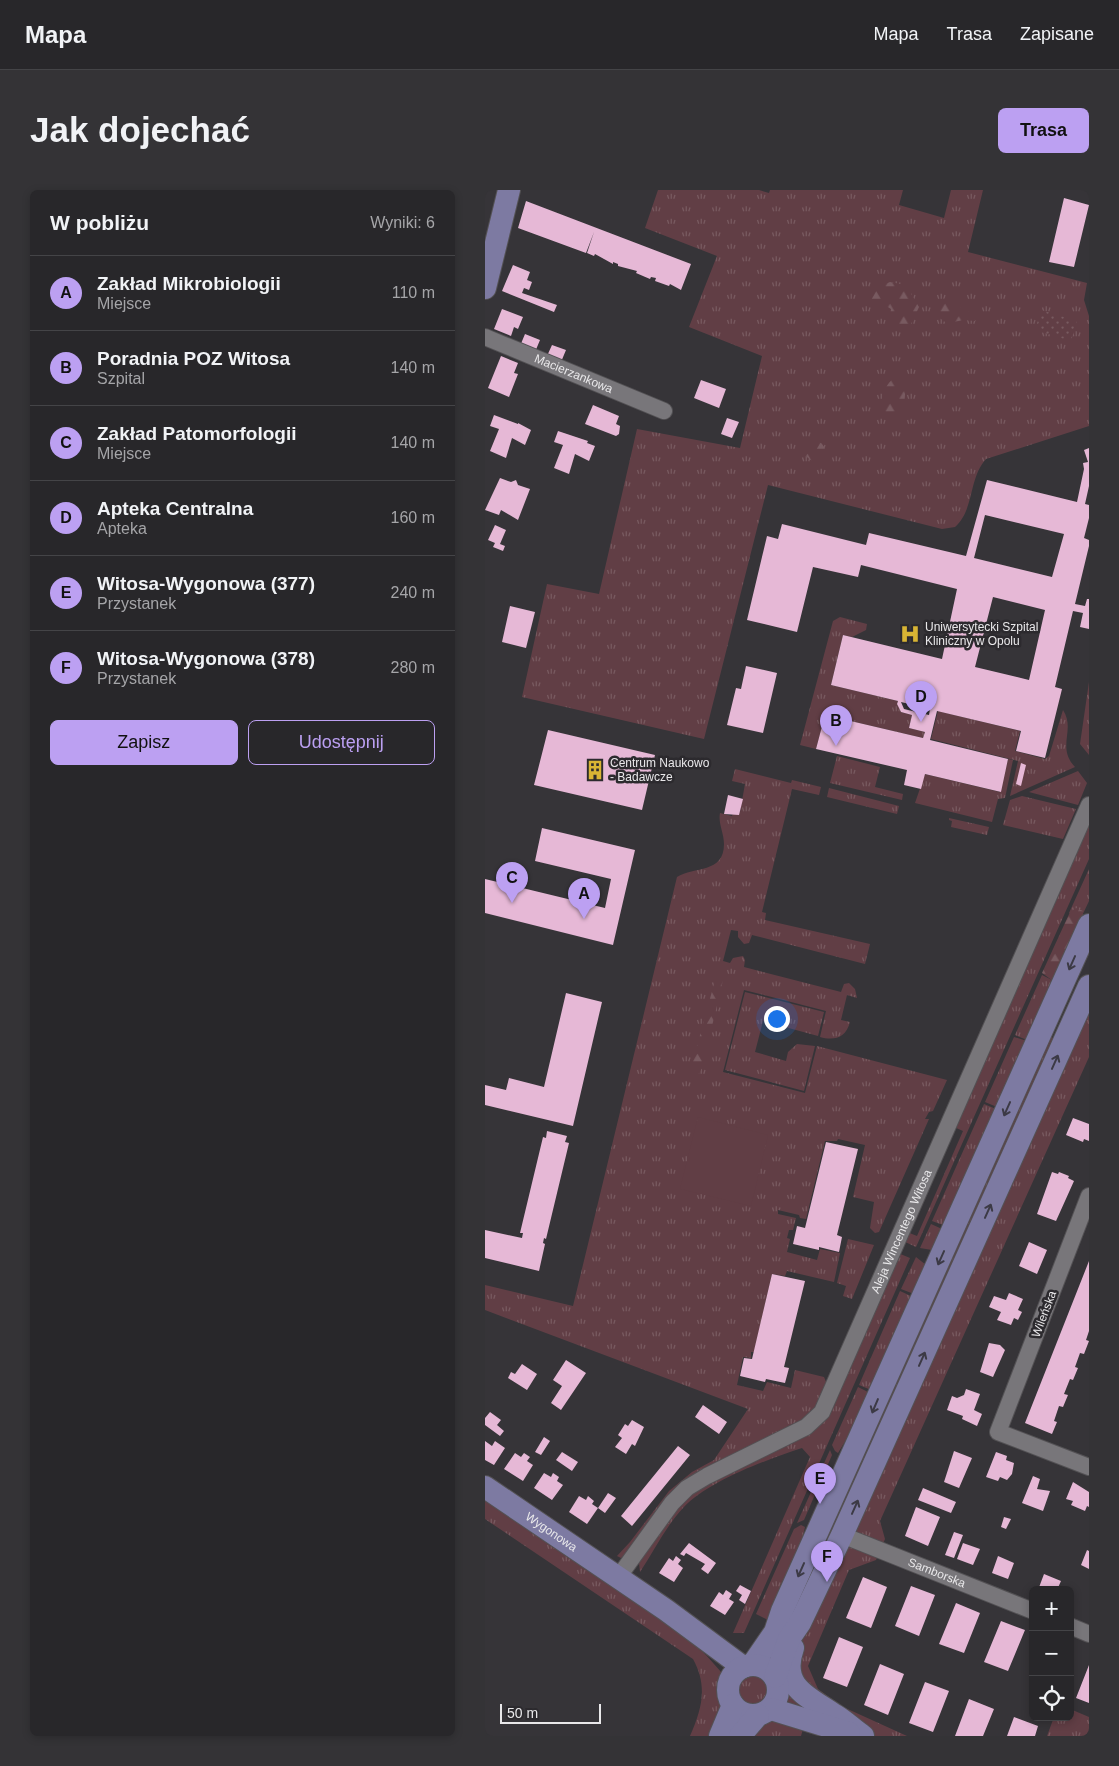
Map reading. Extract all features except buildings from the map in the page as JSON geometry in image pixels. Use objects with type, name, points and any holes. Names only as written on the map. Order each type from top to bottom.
[{"type":"street","points":[[485,288],[509,190]]},
{"type":"street","name":"Macierzankowa","points":[[485,337],[664,410]]},
{"type":"street","name":"Aleja Wincentego Witosa","points":[[617,1578],[672,1503],[687,1488],[707,1476],[806,1427],[821,1412],[1089,805]]},
{"type":"street","points":[[740,1736],[778,1696],[776,1681],[789,1639],[791,1617],[1089,925]]},
{"type":"street","points":[[862,1736],[764,1712],[740,1712],[733,1705],[728,1695],[742,1671],[775,1632],[791,1617],[843,1535],[1083,1013],[1089,986]]},
{"type":"street","points":[[1056,1000],[1083,1013]]},
{"type":"street","name":"Wileńska","points":[[1089,1196],[998,1432],[1089,1467]]},
{"type":"street","name":"Wygonowa","points":[[485,1487],[666,1610],[742,1671]]},
{"type":"street","name":"Samborska","points":[[843,1535],[1029,1609]]},
{"type":"street","name":"Wygonowa","points":[[617,1578],[706,1654],[742,1671]]},
{"type":"street","points":[[666,1610],[684,1617],[724,1643],[744,1648],[763,1638],[791,1617]]},
{"type":"street","points":[[791,1617],[790,1666],[793,1683],[804,1695],[841,1719],[862,1736]]},
{"type":"street","points":[[1074,1628],[1089,1634]]},
{"type":"street","points":[[742,1671],[769,1671],[776,1681],[798,1702],[862,1736]]},
{"type":"street","points":[[720,1736],[733,1705]]},
{"type":"green space","points":[[658,190],[759,190],[769,193],[770,190],[903,190],[899,205],[944,218],[951,190],[983,190],[968,252],[1087,283],[1084,300],[1089,316],[1089,426],[986,459],[976,476],[966,512],[955,527],[942,529],[768,485],[704,739],[522,697],[547,584],[599,594],[637,429],[740,448],[762,356],[689,327],[717,256],[645,228]]},
{"type":"green space","points":[[890,282],[906,285],[919,307],[911,324],[913,333],[911,335],[889,326],[891,309],[883,304],[859,298],[860,294]]},
{"type":"green space","points":[[945,298],[974,315],[975,321],[944,322],[938,316],[939,306]]},
{"type":"green space","points":[[1041,310],[1077,321],[1071,341],[1035,330]]},
{"type":"green space","points":[[898,376],[902,376],[906,381],[904,408],[897,415],[891,417],[881,410],[882,400],[887,386]]},
{"type":"green space","points":[[815,441],[822,444],[825,451],[822,458],[815,461],[808,458],[805,451],[808,444]]},
{"type":"green space","points":[[840,617],[867,624],[866,630],[852,637],[843,635],[831,685],[898,701],[897,704],[901,712],[912,715],[909,728],[925,732],[923,738],[825,715],[816,749],[800,745],[833,621]]},
{"type":"green space","points":[[1089,682],[1089,755],[1080,744]]},
{"type":"green space","points":[[1063,710],[1068,725],[1067,752],[1075,767],[1010,796],[1018,761],[931,739],[938,711],[1020,731],[1015,751],[1045,759],[1049,756]]},
{"type":"green space","points":[[837,756],[880,767],[875,787],[903,794],[902,800],[830,783]]},
{"type":"green space","points":[[1008,759],[1013,760],[1005,798],[998,799],[992,822],[915,803],[925,774],[1000,792]]},
{"type":"green space","points":[[735,769],[791,783],[792,780],[821,787],[819,795],[792,789],[762,912],[766,913],[765,920],[870,944],[865,964],[752,935],[749,943],[744,944],[738,937],[738,931],[731,930],[723,961],[730,963],[733,958],[743,956],[745,960],[744,967],[841,992],[844,984],[849,983],[855,989],[857,998],[847,995],[841,1020],[850,1022],[846,1032],[839,1037],[830,1039],[820,1037],[826,1011],[744,990],[723,1072],[805,1093],[817,1046],[947,1080],[933,1111],[929,1112],[925,1119],[929,1119],[879,1232],[875,1233],[870,1228],[874,1202],[853,1197],[865,1145],[838,1139],[837,1141],[825,1141],[806,1219],[800,1218],[799,1215],[778,1210],[778,1214],[796,1218],[793,1230],[789,1230],[787,1238],[790,1239],[787,1252],[817,1260],[820,1249],[840,1253],[834,1282],[787,1271],[785,1276],[772,1274],[754,1352],[751,1352],[751,1358],[743,1357],[737,1385],[763,1391],[767,1382],[791,1388],[795,1370],[824,1377],[827,1384],[818,1407],[804,1419],[718,1463],[621,1558],[617,1556],[669,1491],[692,1472],[714,1460],[748,1409],[485,1310],[485,1285],[573,1306],[677,877],[714,865],[723,854],[724,840],[720,813],[732,816],[733,813],[740,812],[745,784],[732,781]]},
{"type":"green space","points":[[1078,771],[1087,783],[1078,805],[1029,792]]},
{"type":"green space","points":[[829,788],[899,806],[897,814],[827,797]]},
{"type":"green space","points":[[1022,796],[1076,809],[1063,839],[1003,825],[1010,800]]},
{"type":"green space","points":[[949,818],[989,827],[987,835],[951,827],[952,821]]},
{"type":"green space","points":[[1089,822],[1089,859],[916,1247],[903,1241],[907,1232],[917,1236],[963,1131],[954,1127]]},
{"type":"green space","points":[[1089,869],[1089,901],[1081,918],[1069,913]]},
{"type":"green space","points":[[1076,908],[1083,911],[1083,916],[1053,981],[1042,973],[1070,912]]},
{"type":"green space","points":[[717,973],[724,976],[702,1068],[698,1075],[694,1076],[690,1072]]},
{"type":"green space","points":[[1042,975],[1054,981],[1027,1040],[1015,1035]]},
{"type":"green space","points":[[745,992],[824,1012],[818,1036],[763,1021],[755,1052],[786,1061],[788,1052],[797,1044],[815,1046],[804,1091],[725,1070]]},
{"type":"green space","points":[[1078,1011],[1089,1016],[1089,1057],[880,1521],[885,1539],[876,1560],[849,1570],[808,1666],[818,1689],[841,1706],[907,1736],[860,1736],[803,1729],[801,1736],[690,1736],[698,1716],[702,1698],[701,1679],[693,1659],[485,1519],[485,1487],[682,1633],[706,1655],[729,1681],[738,1670],[762,1667],[769,1671]]},
{"type":"green space","points":[[1051,1036],[1054,1040],[795,1616],[794,1607]]},
{"type":"green space","points":[[1014,1037],[1027,1041],[997,1107],[985,1102]]},
{"type":"green space","points":[[984,1104],[996,1109],[943,1225],[932,1221]]},
{"type":"green space","points":[[698,1117],[768,1135],[751,1206],[680,1189]]},
{"type":"green space","points":[[931,1224],[942,1229],[932,1250],[920,1248]]},
{"type":"green space","points":[[848,1239],[874,1245],[852,1299],[843,1296],[846,1286],[837,1283]]},
{"type":"green space","points":[[898,1253],[910,1258],[744,1633],[733,1633],[810,1457],[802,1448],[738,1472],[694,1498],[671,1523],[640,1572],[639,1563],[643,1554],[670,1516],[692,1493],[827,1416],[834,1406]]},
{"type":"green space","points":[[916,1257],[926,1265],[914,1294],[901,1289]]},
{"type":"green space","points":[[900,1291],[913,1297],[871,1390],[859,1385]]},
{"type":"green space","points":[[858,1387],[870,1393],[866,1407],[838,1453],[832,1445]]},
{"type":"green space","points":[[830,1450],[832,1455],[804,1520],[797,1523]]},
{"type":"green space","points":[[801,1525],[805,1527],[800,1549],[768,1620],[756,1614],[794,1529]]},
{"type":"green space","points":[[1074,1711],[1089,1717],[1089,1736],[1047,1736],[1053,1721],[1074,1721]]},
{"type":"place","name":"Uniwersytecki Szpital Kliniczny w Opolu","points":[[910,634]]},
{"type":"place","name":"Apteka Centralna","points":[[921,722]]},
{"type":"place","name":"Poradnia POZ Witosa","points":[[836,746]]},
{"type":"place","name":"Centrum Naukowo - Badawcze","points":[[595,770]]},
{"type":"place","name":"Zakład Patomorfologii","points":[[512,903]]},
{"type":"place","name":"Zakład Mikrobiologii","points":[[584,919]]},
{"type":"place","name":"Witosa-Wygonowa (377)","points":[[820,1504]]},
{"type":"place","name":"Witosa-Wygonowa (378)","points":[[827,1582]]}]
